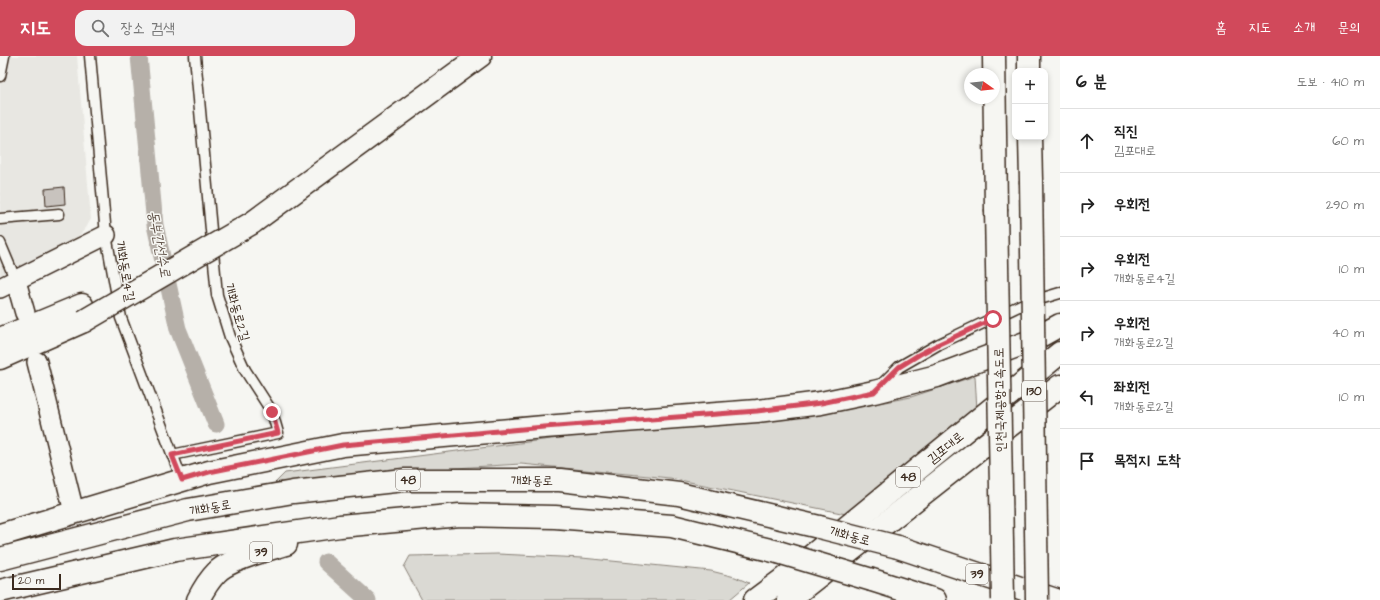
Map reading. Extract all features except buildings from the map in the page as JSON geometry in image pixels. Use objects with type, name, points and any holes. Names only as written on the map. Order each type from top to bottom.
[{"type":"main road","points":[[251,217],[458,56]]},
{"type":"main road","points":[[0,358],[83,313],[251,217],[480,56]]},
{"type":"main road","name":"인천국제공항고속도로","points":[[994,56],[1003,600]]},
{"type":"main road","points":[[1029,56],[1029,68]]},
{"type":"main road","name":"130","points":[[1030,140],[1037,600]]},
{"type":"main road","points":[[0,340],[83,313]]},
{"type":"main road","points":[[0,535],[209,472],[343,445],[544,427],[757,411],[821,403],[874,392],[937,376],[1033,340],[1060,325]]},
{"type":"main road","name":"김포대로","points":[[755,600],[782,580],[1060,353]]},
{"type":"main road","name":"김포대로","points":[[788,600],[1060,386]]},
{"type":"main road","name":"개화동로","points":[[0,559],[188,510],[293,492],[404,480],[560,480],[679,494],[819,527],[898,547],[1056,600]]},
{"type":"main road","points":[[0,591],[175,550],[340,526],[460,515],[555,517],[672,526],[778,552],[935,600]]},
{"type":"main road","name":"39","points":[[198,600],[204,588],[218,571],[239,559],[340,526]]},
{"type":"street","points":[[25,313],[8,284],[106,234]]},
{"type":"street","points":[[37,362],[74,512]]},
{"type":"lane","points":[[0,76],[4,56]]},
{"type":"lane","name":"개화동로4길","points":[[90,56],[106,234],[121,318],[182,480]]},
{"type":"lane","name":"개화동로2길","points":[[172,455],[278,433],[272,412],[245,370],[230,337],[217,295],[195,56]]},
{"type":"lane","points":[[0,219],[59,214]]},
{"type":"lane","points":[[0,243],[8,284]]},
{"type":"lane","points":[[874,392],[899,367],[939,344],[1023,304],[1060,293]]},
{"type":"shaded area","points":[[0,56],[77,56],[91,219],[86,228],[75,240],[0,275]]},
{"type":"shaded area","points":[[975,376],[977,410],[846,514],[670,478],[521,464],[341,475],[275,483],[285,473],[606,432],[821,414],[911,397]]},
{"type":"shaded area","points":[[498,554],[582,558],[711,571],[735,577],[749,583],[729,600],[422,600],[404,567],[410,556]]},
{"type":"waterway","name":"동부간선수로","points":[[139,56],[155,225],[178,329],[216,424]]},
{"type":"waterway","name":"동부간선수로","points":[[326,562],[368,600]]},
{"type":"route","points":[[272,412],[278,433],[172,455],[182,480],[209,472],[343,445],[544,427],[757,411],[821,403],[874,392],[899,367],[920,354],[993,319]]}]
